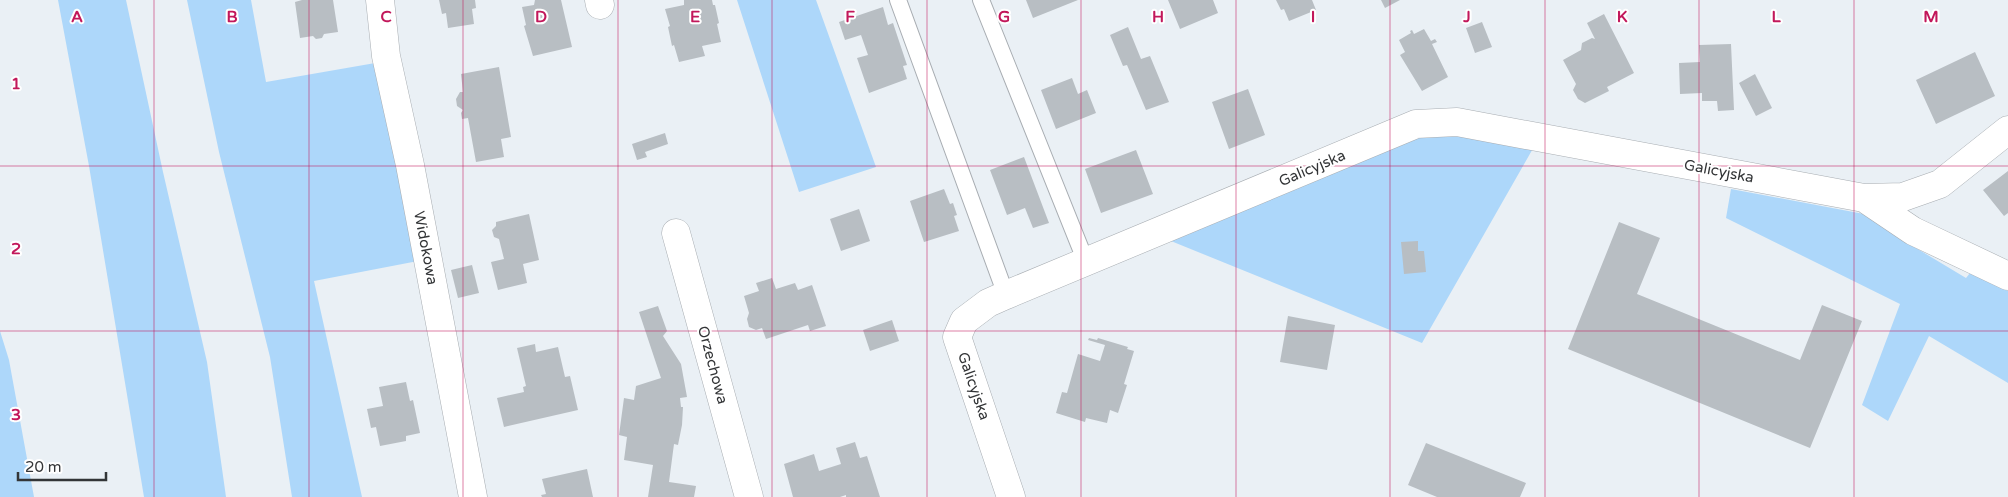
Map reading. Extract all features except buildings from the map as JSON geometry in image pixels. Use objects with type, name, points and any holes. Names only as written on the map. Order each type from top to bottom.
[{"type":"street","name":"Widokowa","points":[[380,0],[386,56],[410,165],[473,497]]},
{"type":"street","name":"Galicyjska","points":[[1011,497],[957,337],[964,321],[988,303],[1006,295],[1416,124],[1457,122],[1864,198],[1903,197],[1940,184],[2008,130]]},
{"type":"street","name":"Galicyjska","points":[[1864,198],[1913,231],[2008,276]]},
{"type":"street","name":"Orzechowa","points":[[676,233],[749,497]]},
{"type":"lane","points":[[898,0],[1006,295]]},
{"type":"lane","points":[[981,0],[1086,262]]},
{"type":"shaded area","points":[[58,0],[126,0],[207,362],[226,497],[144,497],[89,166]]},
{"type":"shaded area","points":[[187,0],[251,0],[266,82],[381,62],[418,261],[314,281],[362,497],[292,497],[270,357],[219,152]]},
{"type":"shaded area","points":[[737,0],[816,0],[876,167],[799,192]]},
{"type":"shaded area","points":[[1457,130],[1535,145],[1422,343],[1166,239],[1419,132]]},
{"type":"shaded area","points":[[1731,189],[1864,214],[1891,233],[1966,278],[1970,273],[2008,291],[2008,383],[1929,336],[1888,421],[1862,405],[1900,304],[1726,218]]},
{"type":"shaded area","points":[[0,331],[9,360],[34,497],[0,497]]}]
